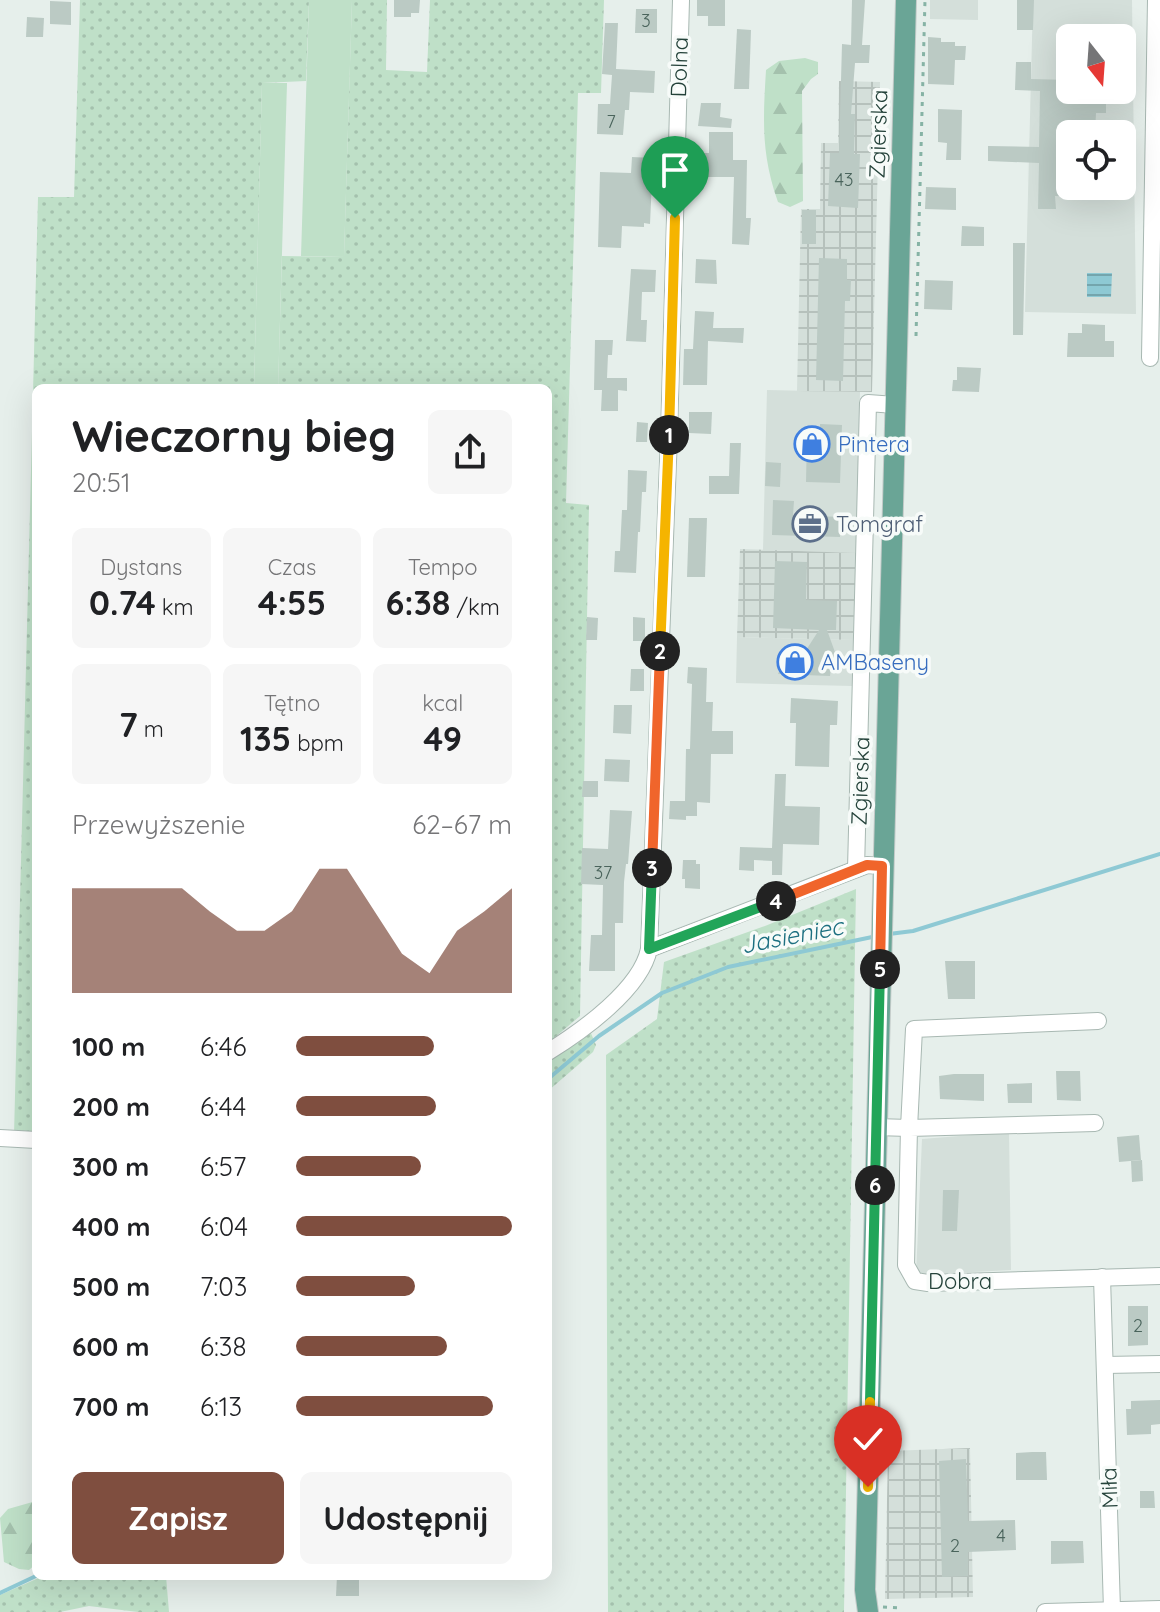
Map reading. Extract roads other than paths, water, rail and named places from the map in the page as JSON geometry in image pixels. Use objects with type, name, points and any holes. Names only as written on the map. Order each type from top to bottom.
[{"type":"main road","name":"Zgierska","points":[[868,1612],[865,1590],[882,866],[906,0]]},
{"type":"street","name":"Dolna","points":[[649,949],[669,436],[681,0]]},
{"type":"street","points":[[1150,358],[1156,0]]},
{"type":"street","points":[[856,869],[868,403],[895,405]]},
{"type":"street","points":[[552,1049],[586,1025],[635,980],[649,949],[867,865],[882,866]]},
{"type":"street","points":[[909,1128],[914,1029],[1098,1021]]},
{"type":"street","points":[[876,1127],[1095,1123]]},
{"type":"street","name":"Dobra","points":[[909,1128],[906,1265],[915,1281],[1160,1276]]},
{"type":"street","points":[[0,1138],[32,1140]]},
{"type":"street","name":"Miła","points":[[1102,1277],[1112,1610]]},
{"type":"street","points":[[1105,1365],[1160,1364]]},
{"type":"street","points":[[1045,1612],[1160,1609]]},
{"type":"water","points":[[1087,273],[1112,273],[1111,297],[1087,297]]},
{"type":"waterway","name":"Jasieniec","points":[[889,934],[913,931],[1160,854]]},
{"type":"waterway","name":"Jasieniec","points":[[552,1076],[599,1036],[662,993],[728,967],[877,936]]},
{"type":"waterway","name":"Jasieniec","points":[[0,1593],[32,1578]]},
{"type":"place","name":"Pintera","points":[[812,444]]},
{"type":"place","name":"Tomgraf","points":[[810,524]]},
{"type":"place","name":"AMBaseny","points":[[795,662]]}]
